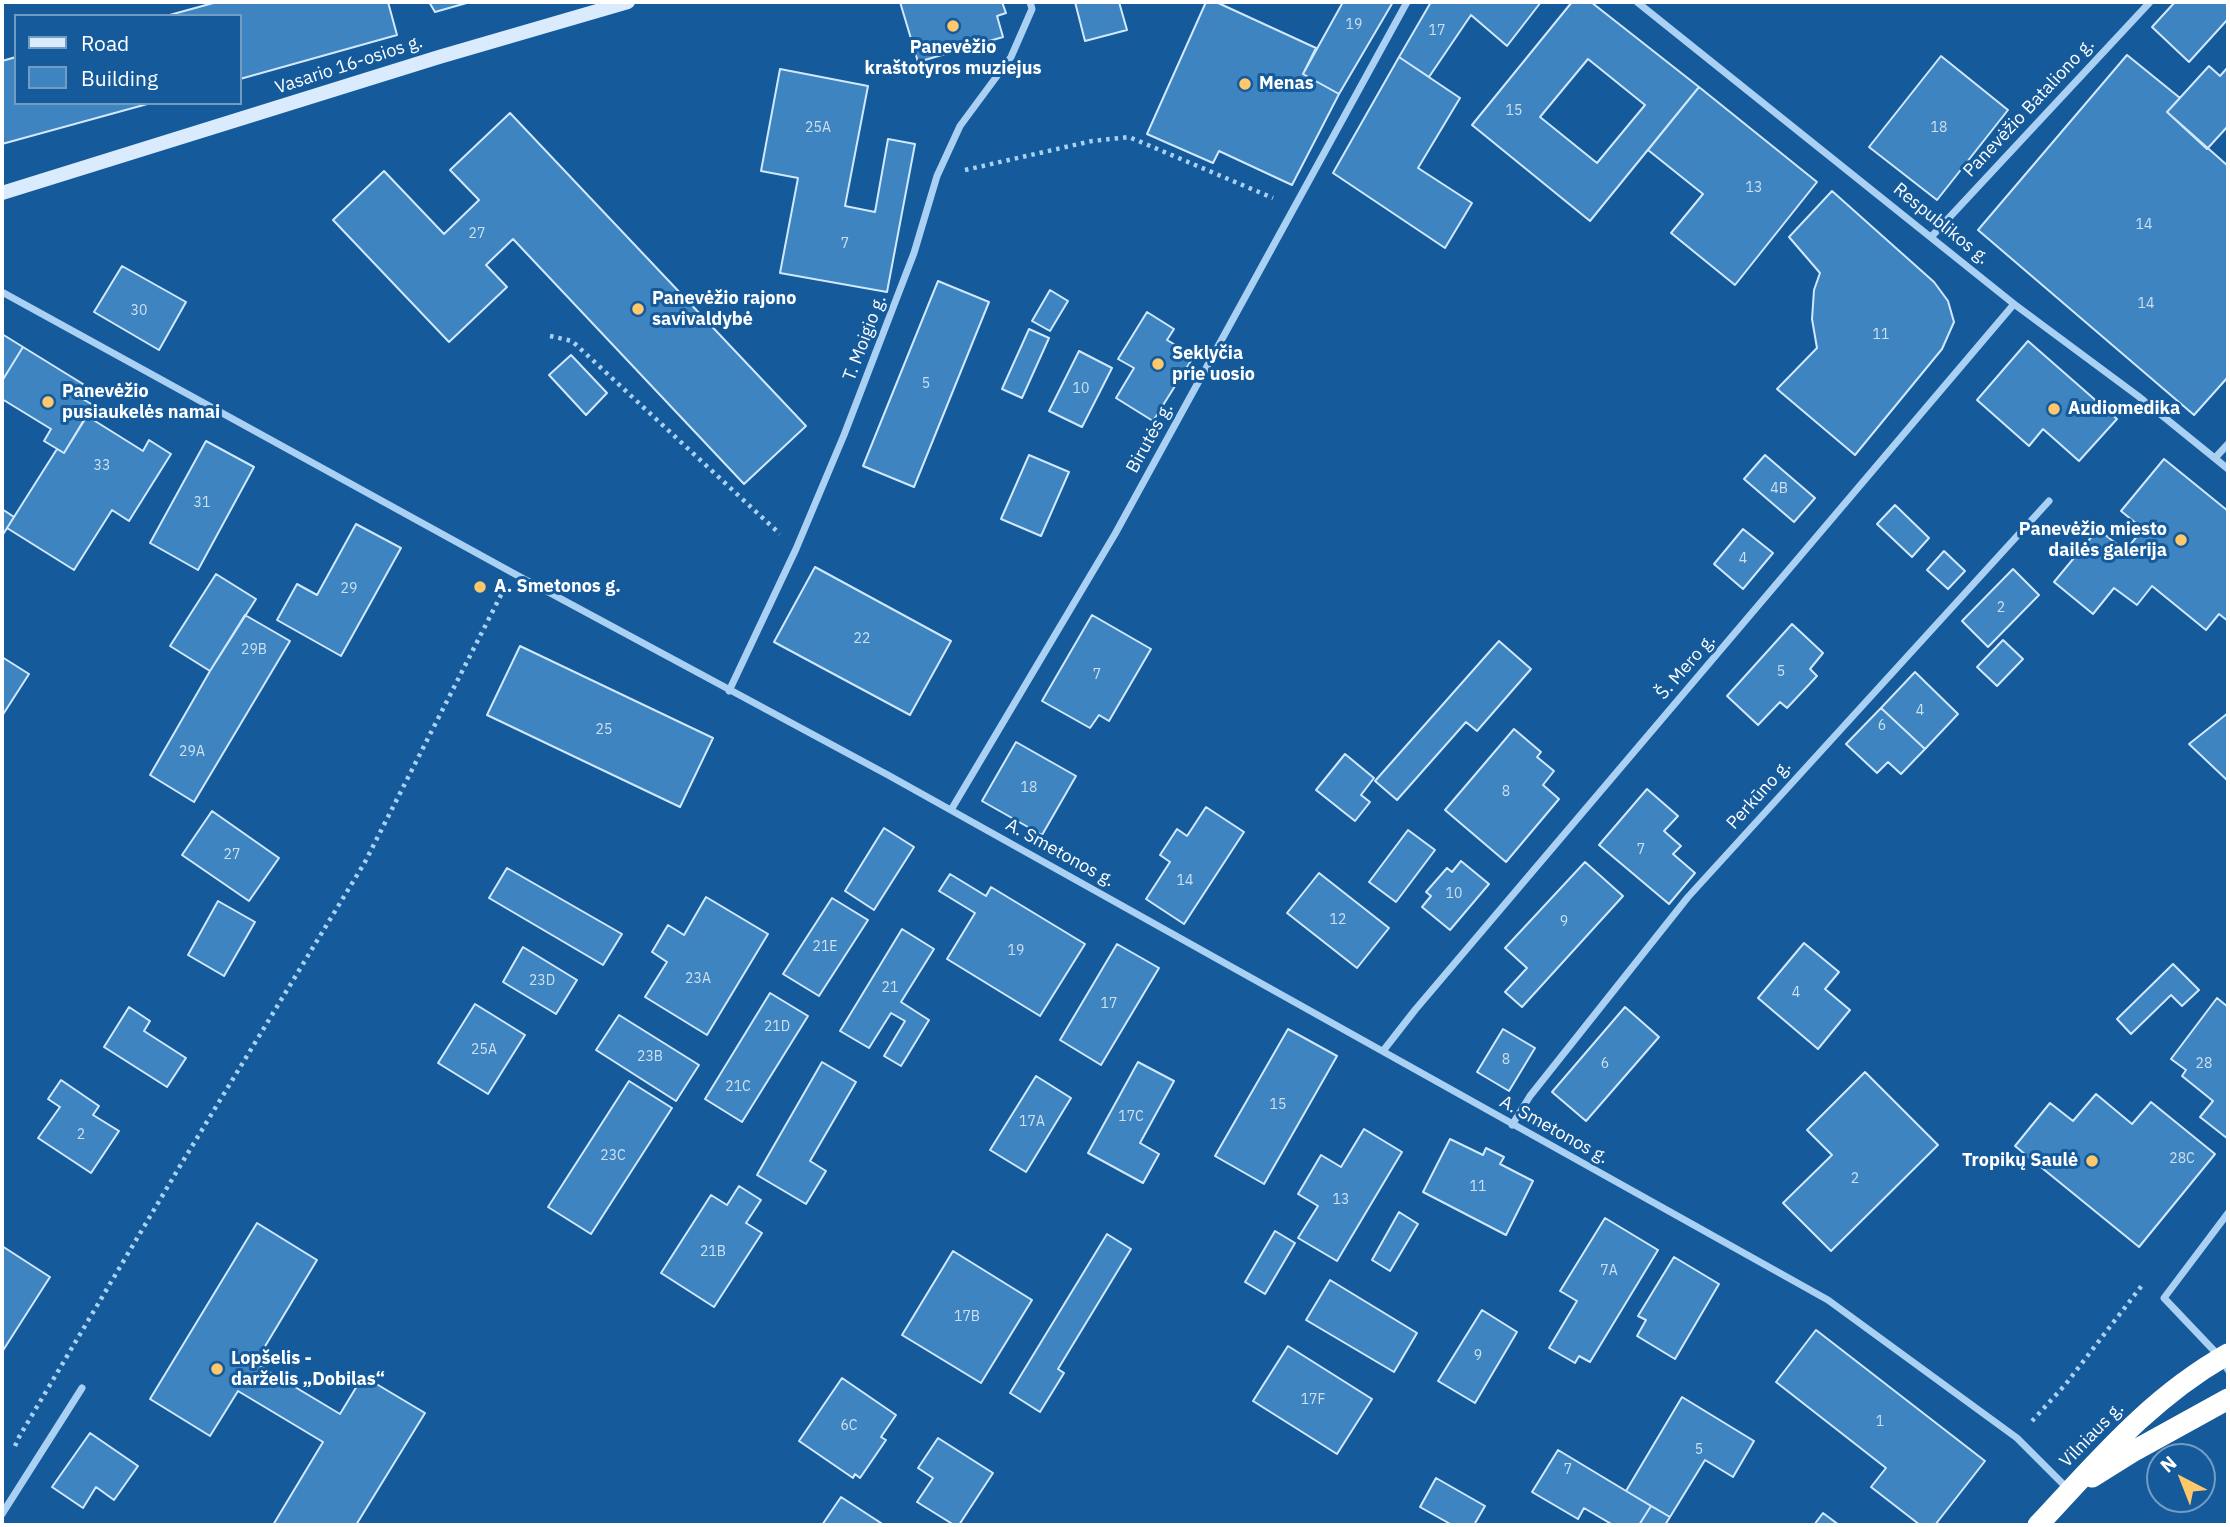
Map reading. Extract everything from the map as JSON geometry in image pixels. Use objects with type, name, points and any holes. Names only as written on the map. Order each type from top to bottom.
[{"type":"highway","name":"Vilniaus g.","points":[[2070,1491],[2128,1428],[2185,1381],[2226,1361]]},
{"type":"highway","name":"Vilniaus g.","points":[[2070,1491],[2132,1452],[2228,1399]]},
{"type":"highway","points":[[2038,1525],[2070,1491]]},
{"type":"main road","name":"Vasario 16-osios g.","points":[[2,193],[439,57],[628,2]]},
{"type":"street","name":"T. Moigio g.","points":[[729,691],[796,549],[844,435],[909,266],[937,176],[960,126],[1011,57],[1032,9],[1030,2]]},
{"type":"street","name":"Birutės g.","points":[[951,810],[1115,534],[1407,2]]},
{"type":"street","name":"Respublikos g.","points":[[1637,2],[2014,304],[2138,396],[2228,469]]},
{"type":"street","name":"Panevėžio Bataliono g.","points":[[1932,236],[2150,2]]},
{"type":"street","name":"A. Smetonos g.","points":[[2,292],[951,810],[1828,1300],[2017,1438],[2070,1491]]},
{"type":"street","name":"Š. Mero g.","points":[[1383,1051],[1432,989],[2014,304]]},
{"type":"street","points":[[2215,458],[2228,444]]},
{"type":"street","name":"Perkūno g.","points":[[1512,1125],[1530,1096],[1688,897],[2049,501]]},
{"type":"street","points":[[2226,1361],[2164,1298],[2228,1213]]},
{"type":"street","points":[[2,1514],[82,1388]]},
{"type":"path","points":[[937,176],[1091,141],[1129,137],[1293,207]]},
{"type":"path","points":[[550,336],[572,341],[796,549]]},
{"type":"path","points":[[15,1448],[19,1437],[180,1166],[365,862],[513,573]]},
{"type":"path","points":[[2017,1438],[2065,1385],[2144,1283]]},
{"type":"building","points":[[217,2],[388,2],[397,35],[242,78],[242,14],[173,14]]},
{"type":"building","points":[[429,2],[470,2],[435,12]]},
{"type":"building","name":"Panevėžio kraštotyros muziejus","points":[[900,2],[1002,2],[1006,13],[997,16],[1003,37],[918,62]]},
{"type":"building","points":[[1075,2],[1119,2],[1127,30],[1085,41]]},
{"type":"building","name":"Menas","points":[[1206,2],[1216,2],[1316,48],[1303,74],[1339,94],[1292,185],[1219,151],[1213,163],[1147,134]]},
{"type":"building","points":[[1343,2],[1393,2],[1339,94],[1303,74]]},
{"type":"building","points":[[1431,2],[1541,2],[1507,46],[1471,15],[1429,77],[1399,57]]},
{"type":"building","points":[[1572,2],[1591,2],[1699,87],[1590,221],[1472,125]],"holes":[[[1588,59],[1645,105],[1597,163],[1540,117]]]},
{"type":"building","points":[[2175,2],[2228,2],[2228,19],[2189,62],[2152,27]]},
{"type":"building","points":[[2127,55],[2180,98],[2167,112],[2228,166],[2228,377],[2194,415],[1978,230]]},
{"type":"building","points":[[1941,56],[2008,110],[1937,200],[1869,147]]},
{"type":"building","points":[[1399,57],[1460,98],[1418,168],[1472,203],[1445,248],[1333,173]]},
{"type":"building","points":[[14,58],[14,105],[144,105],[2,144],[2,61]]},
{"type":"building","points":[[2209,66],[2220,76],[2228,67],[2228,126],[2207,149],[2167,112]]},
{"type":"building","points":[[780,69],[868,86],[845,206],[875,212],[888,139],[915,144],[887,292],[780,273],[798,178],[761,171]]},
{"type":"building","points":[[1699,87],[1817,182],[1735,285],[1671,233],[1703,194],[1648,150]]},
{"type":"building","points":[[510,113],[806,426],[744,484],[513,239],[486,265],[507,287],[449,342],[333,220],[384,171],[444,234],[479,200],[450,170]]},
{"type":"building","points":[[1832,191],[1934,282],[1948,301],[1954,322],[1942,349],[1855,455],[1777,389],[1817,348],[1812,319],[1814,290],[1820,273],[1789,237]]},
{"type":"building","points":[[122,266],[186,302],[159,350],[94,312]]},
{"type":"building","points":[[938,281],[989,302],[914,487],[863,466]]},
{"type":"building","points":[[1050,290],[1068,301],[1050,331],[1032,321]]},
{"type":"building","name":"Seklyčia prie uosio","points":[[1147,312],[1174,329],[1167,340],[1194,356],[1153,421],[1116,398],[1134,368],[1118,359]]},
{"type":"building","points":[[1029,329],[1049,338],[1022,398],[1002,389]]},
{"type":"building","points":[[2,334],[23,347],[2,381]]},
{"type":"building","points":[[2028,341],[2117,419],[2079,461],[2043,429],[2029,446],[1977,400]]},
{"type":"building","name":"Panevėžio pusiaukelės namai","points":[[23,347],[83,384],[76,395],[93,405],[64,453],[44,441],[51,429],[2,399],[2,381]]},
{"type":"building","points":[[1079,351],[1112,368],[1082,427],[1049,411]]},
{"type":"building","points":[[571,355],[607,393],[586,415],[549,375]]},
{"type":"building","points":[[87,416],[143,451],[149,440],[171,454],[129,521],[112,510],[74,570],[7,528],[57,449],[64,453]]},
{"type":"building","points":[[206,441],[254,467],[198,570],[150,543]]},
{"type":"building","points":[[1029,455],[1069,472],[1041,536],[1001,519]]},
{"type":"building","points":[[1765,455],[1815,498],[1794,522],[1744,479]]},
{"type":"building","name":"Panevėžio miesto dailės galerija","points":[[2164,459],[2228,511],[2228,621],[2219,614],[2206,630],[2152,586],[2137,605],[2114,588],[2093,614],[2054,582],[2098,529],[2125,551],[2143,529],[2121,511]]},
{"type":"building","points":[[1895,505],[1929,538],[1912,557],[1877,524]]},
{"type":"building","points":[[2,509],[14,517],[2,536]]},
{"type":"building","points":[[356,524],[401,548],[341,656],[277,620],[297,584],[317,595]]},
{"type":"building","points":[[1743,529],[1773,553],[1743,589],[1714,564]]},
{"type":"building","points":[[1944,551],[1965,571],[1948,589],[1927,570]]},
{"type":"building","points":[[815,567],[951,641],[910,715],[774,642]]},
{"type":"building","points":[[2013,569],[2039,595],[1988,647],[1962,621]]},
{"type":"building","points":[[216,574],[256,599],[210,671],[170,646]]},
{"type":"building","points":[[245,615],[290,641],[194,802],[150,775]]},
{"type":"building","points":[[1092,615],[1151,649],[1109,721],[1099,715],[1090,728],[1042,701]]},
{"type":"building","points":[[1792,624],[1823,653],[1810,669],[1817,676],[1787,708],[1780,702],[1758,725],[1727,696]]},
{"type":"building","points":[[2003,640],[2023,659],[1997,686],[1977,667]]},
{"type":"building","points":[[1499,641],[1531,669],[1477,731],[1466,722],[1397,800],[1375,781]]},
{"type":"building","points":[[520,646],[713,738],[680,807],[487,715]]},
{"type":"building","points":[[2,657],[29,674],[2,716]]},
{"type":"building","points":[[1915,672],[1958,714],[1925,749],[1881,708]]},
{"type":"building","points":[[1881,708],[1925,749],[1901,774],[1888,762],[1877,773],[1846,744]]},
{"type":"building","points":[[2228,713],[2228,781],[2189,744]]},
{"type":"building","points":[[1514,729],[1541,752],[1537,757],[1554,771],[1543,785],[1559,799],[1506,862],[1445,810]]},
{"type":"building","points":[[1016,742],[1076,776],[1042,835],[982,801]]},
{"type":"building","points":[[1345,754],[1374,778],[1361,795],[1370,802],[1355,821],[1316,790]]},
{"type":"building","points":[[1647,789],[1678,816],[1664,831],[1681,846],[1673,854],[1695,873],[1669,904],[1599,845]]},
{"type":"building","points":[[1206,807],[1244,832],[1184,924],[1146,899],[1170,862],[1160,855],[1177,829],[1187,836]]},
{"type":"building","points":[[212,811],[279,858],[249,901],[182,855]]},
{"type":"building","points":[[884,828],[914,847],[874,910],[845,891]]},
{"type":"building","points":[[1408,830],[1435,850],[1396,902],[1369,882]]},
{"type":"building","points":[[1461,861],[1489,884],[1450,930],[1422,907],[1431,896],[1426,892],[1447,868],[1452,872]]},
{"type":"building","points":[[1585,862],[1623,896],[1522,1007],[1505,992],[1527,968],[1505,948]]},
{"type":"building","points":[[507,868],[622,934],[603,965],[489,898]]},
{"type":"building","points":[[1319,873],[1389,928],[1357,968],[1287,913]]},
{"type":"building","points":[[950,874],[986,896],[991,887],[1085,944],[1040,1016],[947,959],[975,913],[939,891]]},
{"type":"building","points":[[706,897],[768,934],[707,1035],[645,997],[667,962],[652,952],[668,925],[684,935]]},
{"type":"building","points":[[832,898],[868,920],[819,996],[783,974]]},
{"type":"building","points":[[218,901],[255,922],[224,976],[188,955]]},
{"type":"building","points":[[902,929],[934,949],[901,1002],[929,1020],[901,1066],[884,1056],[905,1021],[891,1013],[869,1048],[840,1031]]},
{"type":"building","points":[[1804,943],[1839,972],[1825,989],[1850,1010],[1818,1049],[1758,998]]},
{"type":"building","points":[[1117,944],[1159,968],[1101,1065],[1060,1040]]},
{"type":"building","points":[[523,947],[577,980],[556,1014],[503,982]]},
{"type":"building","points":[[2173,964],[2199,990],[2182,1006],[2171,995],[2131,1034],[2117,1019]]},
{"type":"building","points":[[770,993],[808,1016],[742,1122],[705,1099]]},
{"type":"building","points":[[2217,998],[2228,1007],[2228,1139],[2200,1117],[2213,1101],[2182,1076],[2186,1070],[2171,1059]]},
{"type":"building","points":[[475,1004],[525,1035],[488,1094],[438,1063]]},
{"type":"building","points":[[129,1007],[150,1021],[144,1031],[186,1058],[167,1087],[104,1047]]},
{"type":"building","points":[[1625,1007],[1659,1037],[1586,1121],[1552,1092]]},
{"type":"building","points":[[619,1015],[699,1065],[676,1101],[596,1050]]},
{"type":"building","points":[[1288,1029],[1337,1056],[1264,1184],[1215,1156]]},
{"type":"building","points":[[1503,1029],[1535,1048],[1509,1091],[1477,1072]]},
{"type":"building","points":[[822,1062],[856,1082],[810,1161],[826,1171],[806,1204],[757,1175]]},
{"type":"building","points":[[1138,1062],[1174,1081],[1140,1143],[1159,1154],[1143,1183],[1088,1153]]},
{"type":"building","points":[[1865,1072],[1938,1145],[1831,1251],[1783,1203],[1832,1155],[1807,1130]]},
{"type":"building","points":[[1036,1076],[1071,1098],[1026,1172],[990,1150]]},
{"type":"building","points":[[61,1080],[99,1106],[93,1115],[119,1131],[91,1173],[38,1138],[60,1107],[48,1099]]},
{"type":"building","points":[[629,1081],[672,1108],[591,1234],[548,1207]]},
{"type":"building","points":[[2096,1094],[2132,1124],[2151,1102],[2215,1154],[2139,1247],[2015,1146],[2050,1103],[2073,1121]]},
{"type":"building","points":[[1364,1129],[1402,1152],[1337,1261],[1298,1238],[1318,1206],[1298,1194],[1321,1155],[1341,1167]]},
{"type":"building","points":[[1450,1139],[1483,1155],[1486,1148],[1504,1157],[1500,1164],[1533,1181],[1506,1235],[1423,1192]]},
{"type":"building","points":[[739,1186],[761,1200],[746,1223],[762,1233],[714,1307],[661,1273],[711,1195],[727,1205]]},
{"type":"building","points":[[1399,1212],[1418,1224],[1390,1271],[1372,1260]]},
{"type":"building","points":[[1605,1218],[1658,1250],[1590,1362],[1579,1356],[1575,1363],[1549,1348],[1577,1301],[1560,1291]]},
{"type":"building","name":"Lopšelis - darželis „Dobilas“","points":[[257,1223],[317,1260],[255,1363],[340,1414],[363,1376],[425,1413],[356,1525],[273,1525],[323,1442],[238,1391],[210,1436],[150,1399]]},
{"type":"building","points":[[1275,1231],[1295,1243],[1265,1294],[1245,1282]]},
{"type":"building","points":[[1107,1234],[1131,1249],[1058,1369],[1064,1373],[1040,1412],[1010,1393]]},
{"type":"building","points":[[2,1246],[50,1277],[2,1352]]},
{"type":"building","points":[[953,1251],[1032,1300],[981,1383],[902,1335]]},
{"type":"building","points":[[1674,1257],[1719,1284],[1675,1359],[1637,1336],[1646,1320],[1638,1316]]},
{"type":"building","points":[[1330,1280],[1417,1333],[1394,1372],[1306,1320]]},
{"type":"building","points":[[1482,1310],[1517,1332],[1475,1403],[1438,1381]]},
{"type":"building","points":[[1816,1330],[1985,1461],[1935,1525],[1920,1525],[1871,1487],[1886,1468],[1776,1382]]},
{"type":"building","points":[[1288,1346],[1372,1399],[1337,1454],[1253,1401]]},
{"type":"building","points":[[842,1378],[896,1415],[881,1437],[886,1440],[860,1478],[855,1474],[853,1478],[799,1441]]},
{"type":"building","points":[[1682,1397],[1754,1441],[1733,1477],[1705,1460],[1670,1517],[1626,1491]]},
{"type":"building","points":[[90,1433],[138,1466],[114,1500],[96,1487],[83,1508],[52,1487]]},
{"type":"building","points":[[938,1438],[993,1473],[959,1525],[954,1525],[917,1502],[933,1478],[918,1468]]},
{"type":"building","points":[[1558,1450],[1651,1506],[1639,1525],[1613,1525],[1584,1508],[1578,1519],[1532,1492]]},
{"type":"building","points":[[1436,1478],[1485,1506],[1474,1525],[1452,1525],[1420,1507]]},
{"type":"building","points":[[841,1497],[884,1525],[822,1525]]},
{"type":"building","points":[[1651,1506],[1670,1517],[1665,1525],[1639,1525]]},
{"type":"building","points":[[1823,1513],[1839,1525],[1814,1525]]},
{"type":"place","name":"Panevėžio kraštotyros muziejus","points":[[953,26]]},
{"type":"place","name":"Menas","points":[[1245,84]]},
{"type":"place","name":"Panevėžio rajono savivaldybė","points":[[638,309]]},
{"type":"place","name":"Seklyčia prie uosio","points":[[1158,364]]},
{"type":"place","name":"Panevėžio pusiaukelės namai","points":[[48,402]]},
{"type":"place","name":"Audiomedika","points":[[2054,409]]},
{"type":"place","name":"Panevėžio miesto dailės galerija","points":[[2181,540]]},
{"type":"place","name":"A. Smetonos g.","points":[[480,587]]},
{"type":"place","name":"Tropikų Saulė","points":[[2092,1161]]},
{"type":"place","name":"Lopšelis - darželis „Dobilas“","points":[[217,1369]]}]
